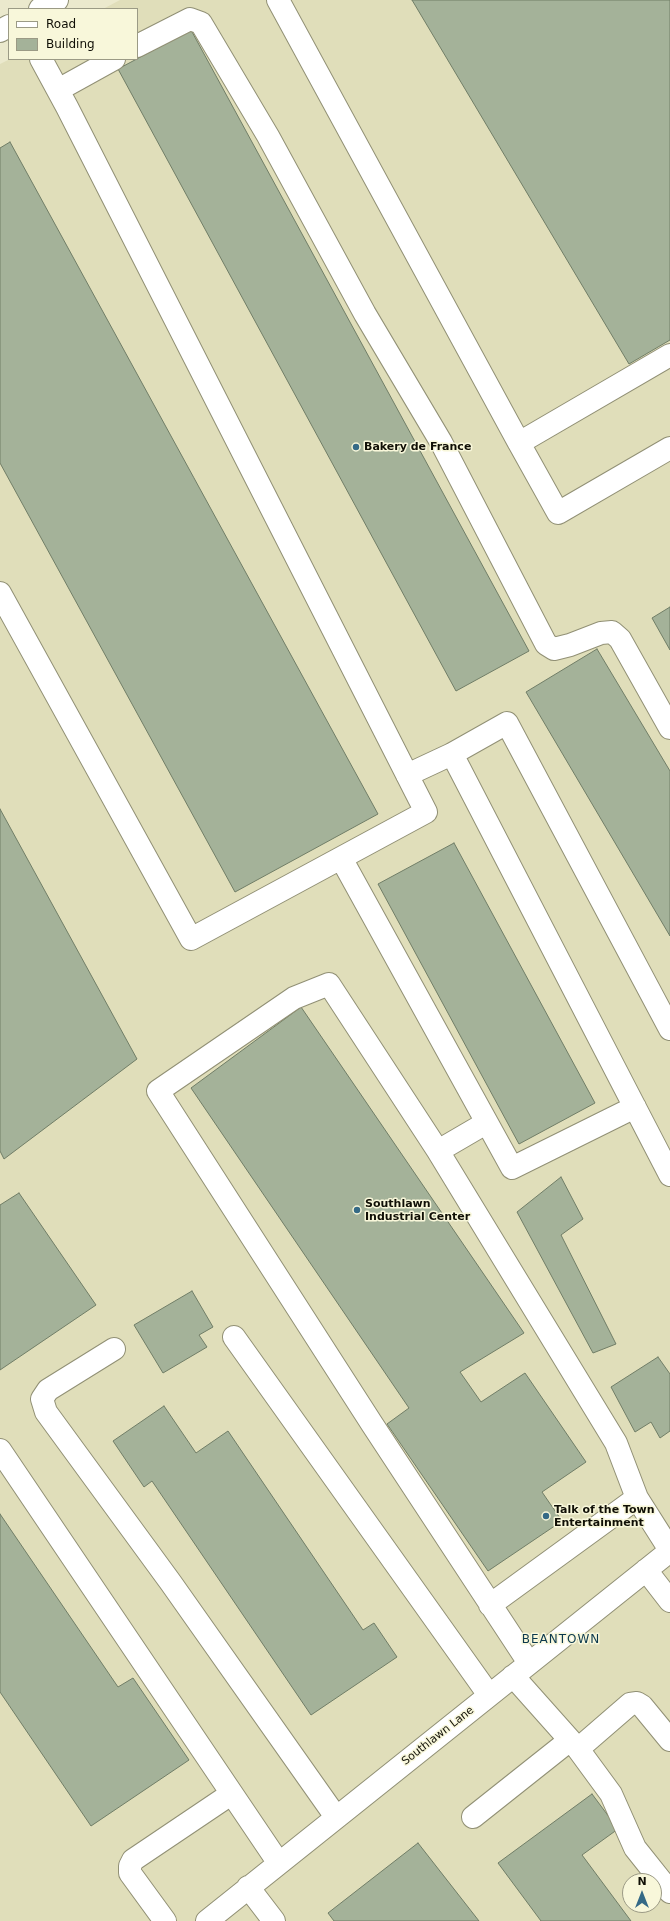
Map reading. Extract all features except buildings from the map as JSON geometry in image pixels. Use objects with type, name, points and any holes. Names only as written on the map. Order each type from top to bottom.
[{"type":"street","points":[[42,8],[56,0]]},
{"type":"street","points":[[278,0],[558,513],[670,448]]},
{"type":"street","points":[[138,45],[190,19],[201,23],[268,136],[365,314],[441,442],[546,644],[554,649],[570,645],[601,633],[612,632],[620,639],[670,728]]},
{"type":"street","points":[[0,593],[191,939],[426,812],[42,60]]},
{"type":"street","points":[[58,90],[112,60]]},
{"type":"street","points":[[519,442],[670,355]]},
{"type":"street","points":[[407,775],[452,754],[507,723],[670,1029]]},
{"type":"street","points":[[452,754],[670,1175]]},
{"type":"street","points":[[341,858],[512,1168],[635,1107]]},
{"type":"street","points":[[670,1551],[637,1498],[616,1442],[438,1151],[330,984],[294,998],[158,1090],[490,1605],[521,1670],[611,1794],[635,1848],[670,1892]]},
{"type":"street","points":[[438,1151],[486,1123]]},
{"type":"street","points":[[234,1337],[489,1695]]},
{"type":"street","points":[[114,1349],[48,1390],[42,1399],[46,1412],[171,1583],[336,1817]]},
{"type":"street","points":[[0,1450],[278,1862]]},
{"type":"street","points":[[490,1605],[637,1498]]},
{"type":"street","name":"Southlawn Lane","points":[[206,1921],[278,1862],[670,1551]]},
{"type":"street","points":[[646,1570],[670,1601]]},
{"type":"street","points":[[473,1817],[630,1704],[637,1703],[642,1706],[670,1740]]},
{"type":"street","points":[[166,1921],[130,1873],[130,1866],[133,1860],[231,1794]]},
{"type":"street","points":[[248,1887],[274,1921]]},
{"type":"shaded area","points":[[120,0],[670,0],[670,1921],[0,1921],[0,64],[8,60],[138,60],[138,8],[105,8]]},
{"type":"place","name":"Bakery de France","points":[[356,447]]},
{"type":"place","name":"Southlawn Industrial Center","points":[[357,1210]]},
{"type":"place","name":"Talk of the Town Entertainment","points":[[546,1516]]},
{"type":"district","name":"BEANTOWN","points":[[561,1640]]}]
